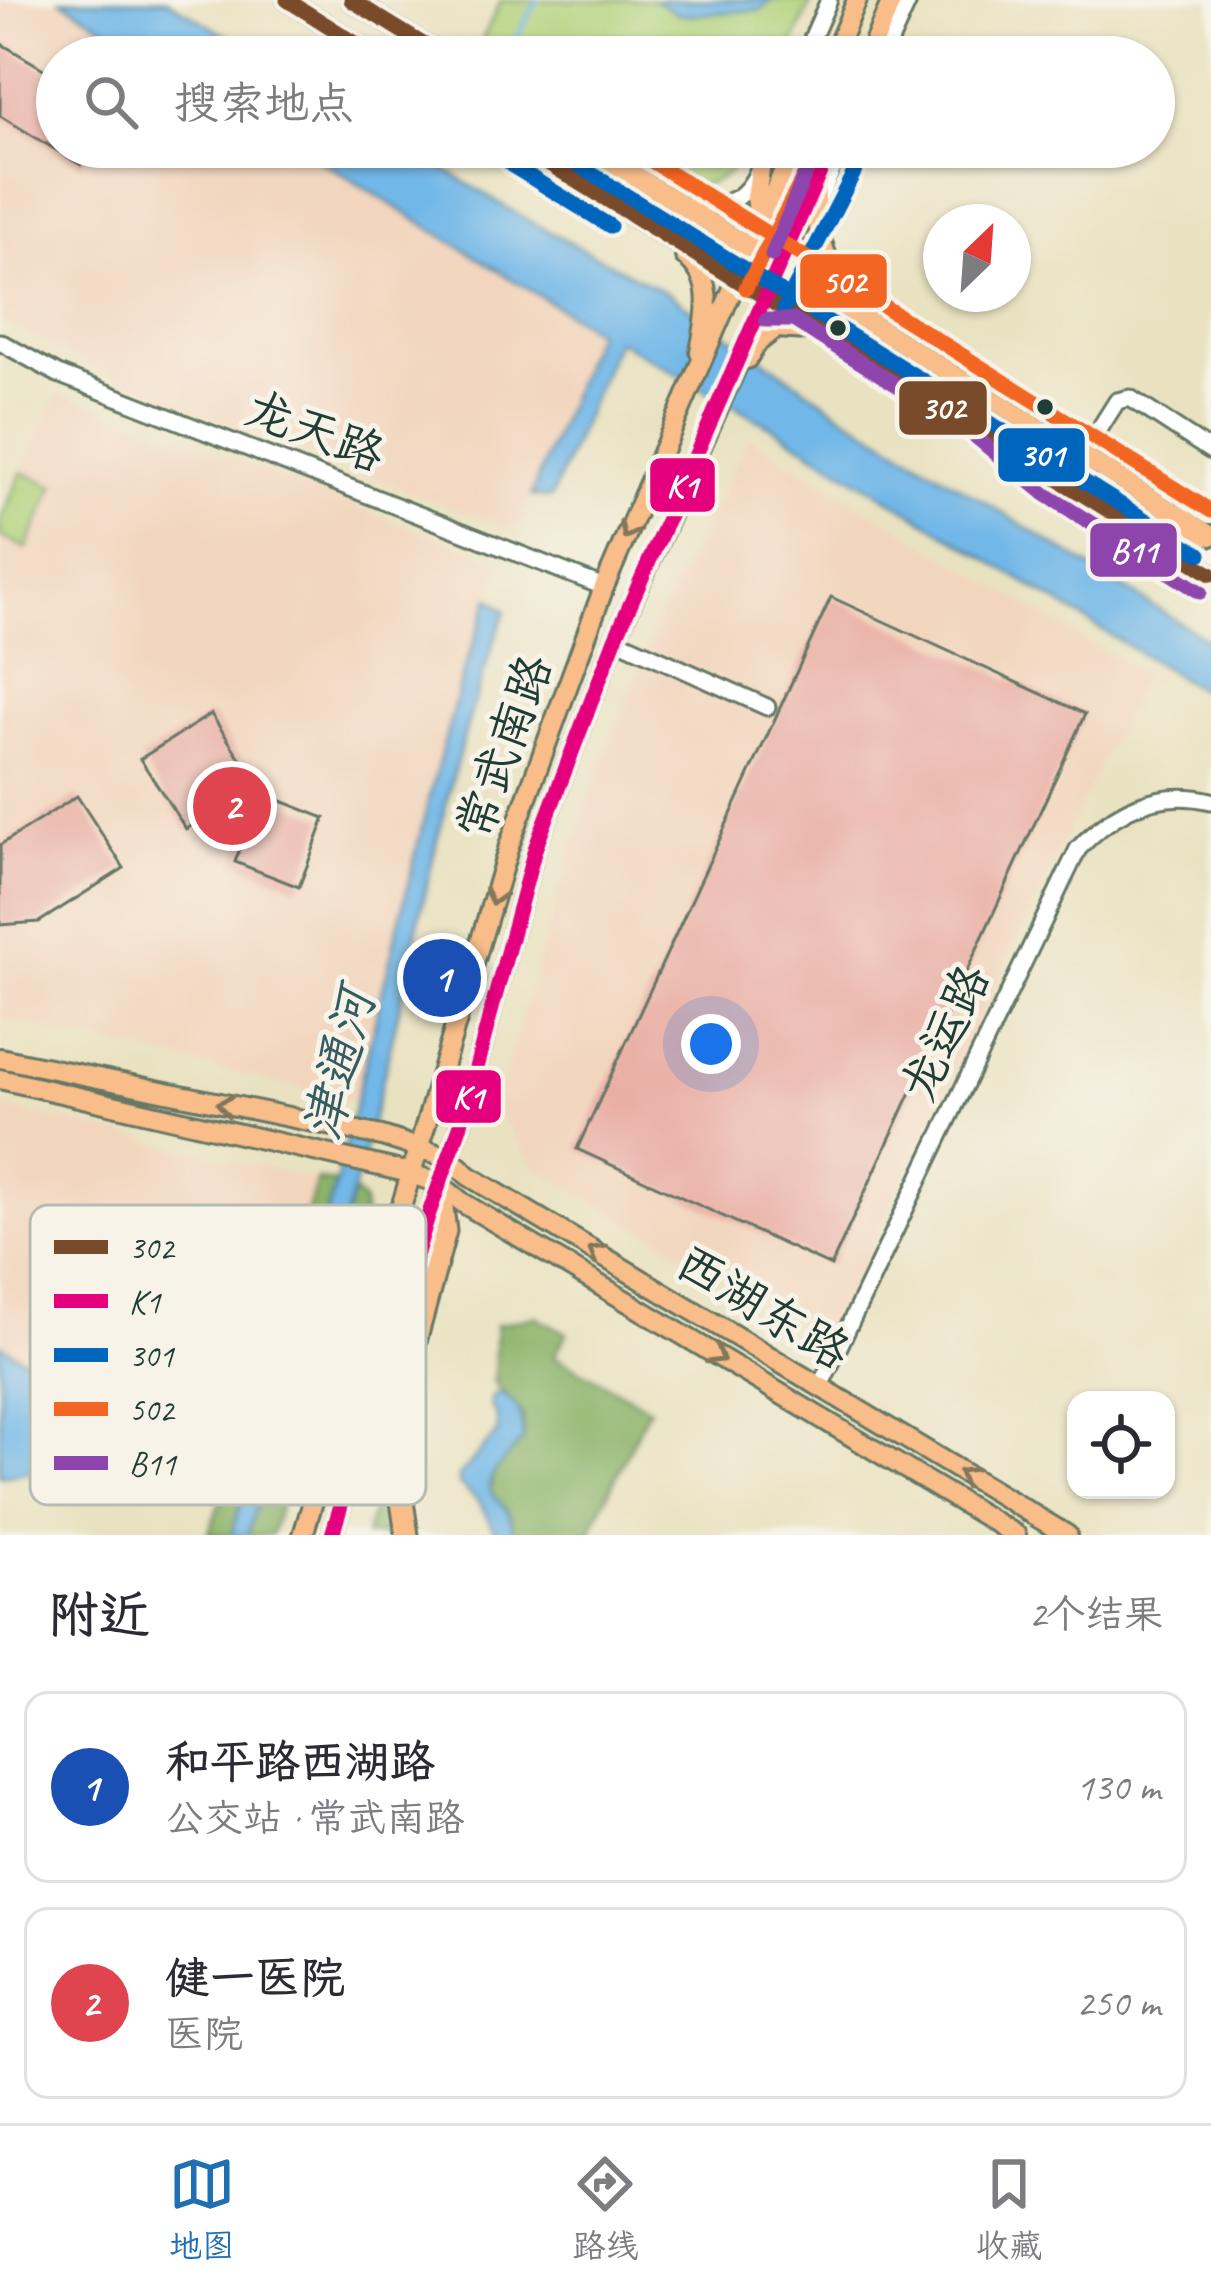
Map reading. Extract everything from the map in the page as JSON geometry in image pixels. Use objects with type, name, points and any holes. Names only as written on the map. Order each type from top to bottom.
[{"type":"highway","points":[[426,1303],[445,1231],[439,1184]]},
{"type":"highway","points":[[403,1505],[407,1535]]},
{"type":"main road","points":[[287,0],[344,36]]},
{"type":"main road","points":[[351,0],[410,36]]},
{"type":"main road","points":[[842,36],[857,0]]},
{"type":"main road","points":[[877,36],[892,0]]},
{"type":"main road","points":[[556,168],[1211,574]]},
{"type":"main road","points":[[623,168],[1211,536]]},
{"type":"main road","points":[[714,315],[738,282],[785,168]]},
{"type":"main road","points":[[753,340],[822,168]]},
{"type":"main road","points":[[760,170],[756,199],[761,227]]},
{"type":"main road","points":[[817,178],[815,206],[829,264],[844,290],[886,332]]},
{"type":"main road","points":[[652,228],[698,266],[714,315]]},
{"type":"main road","name":"常武南路","points":[[410,1173],[508,846],[604,587],[694,386],[714,315]]},
{"type":"main road","points":[[753,340],[776,328],[797,326],[823,335]]},
{"type":"main road","name":"常武南路","points":[[426,1227],[535,849],[615,639],[753,340]]},
{"type":"main road","name":"西湖东路","points":[[0,1058],[382,1136],[449,1158],[469,1176],[1066,1535]]},
{"type":"main road","name":"西湖东路","points":[[0,1079],[376,1164],[439,1184],[463,1203],[1016,1535]]},
{"type":"main road","points":[[401,1205],[410,1173]]},
{"type":"main road","points":[[303,1535],[312,1505]]},
{"type":"main road","name":"常武南路","points":[[332,1535],[341,1505]]},
{"type":"street","points":[[813,36],[829,0]]},
{"type":"street","points":[[893,36],[909,0]]},
{"type":"street","points":[[782,265],[833,168]]},
{"type":"street","points":[[685,206],[735,201],[751,187],[760,170]]},
{"type":"street","points":[[766,299],[799,299],[976,410],[1056,476]]},
{"type":"street","name":"龙天路","points":[[0,342],[58,374],[604,587]]},
{"type":"street","points":[[1083,455],[1117,401],[1130,398],[1211,451]]},
{"type":"street","points":[[615,639],[767,707]]},
{"type":"street","name":"龙运路","points":[[820,1386],[1078,849],[1122,811],[1153,800],[1211,801]]},
{"type":"shaded area","points":[[0,0],[61,0],[119,36],[36,36],[36,168],[333,168],[597,331],[516,532],[209,416],[0,321]]},
{"type":"shaded area","points":[[59,393],[502,563],[464,669],[354,1101],[0,1018],[0,519]]},
{"type":"shaded area","points":[[749,438],[1143,675],[827,1337],[535,1167],[494,1106],[586,807],[657,622]]},
{"type":"shaded area","points":[[0,1107],[317,1180],[310,1205],[30,1205],[30,1362],[0,1344]]},
{"type":"green space","points":[[501,0],[812,0],[796,36],[484,36]]},
{"type":"green space","points":[[658,168],[732,168],[704,184]]},
{"type":"green space","points":[[22,472],[54,486],[27,548],[0,536],[0,521]]},
{"type":"green space","points":[[317,1180],[336,1183],[330,1205],[310,1205]]},
{"type":"green space","points":[[353,1191],[363,1205],[349,1205]]},
{"type":"green space","points":[[535,1316],[567,1333],[554,1356],[649,1408],[590,1531],[595,1535],[513,1535],[508,1513],[490,1494],[493,1470],[523,1440],[522,1414],[494,1383],[496,1325]]},
{"type":"green space","points":[[219,1505],[241,1505],[232,1535],[208,1535]]},
{"type":"green space","points":[[256,1505],[280,1505],[271,1535],[247,1535]]},
{"type":"green space","points":[[374,1505],[394,1505],[399,1535],[365,1535]]},
{"type":"water","points":[[61,0],[168,0],[227,36],[119,36]]},
{"type":"water","points":[[654,0],[773,0],[760,10],[680,15]]},
{"type":"water","points":[[333,168],[442,168],[525,219],[669,294],[838,411],[1211,642],[1211,697],[774,428],[617,340],[551,498],[531,496],[596,331]]},
{"type":"water","points":[[490,598],[506,611],[449,792],[362,1160],[349,1205],[329,1205],[430,794],[464,670]]},
{"type":"water","points":[[0,1344],[30,1361],[30,1471],[0,1476]]},
{"type":"water","points":[[496,1393],[515,1405],[522,1424],[523,1440],[489,1487],[510,1518],[513,1535],[497,1535],[479,1502],[459,1484],[459,1476],[498,1432],[490,1403]]},
{"type":"water","points":[[240,1505],[256,1505],[247,1535],[231,1535]]},
{"type":"building","points":[[0,43],[36,64],[36,138],[0,116]]},
{"type":"building","points":[[831,597],[1085,714],[831,1266],[577,1149]]},
{"type":"building","points":[[211,714],[257,784],[186,829],[140,759]]},
{"type":"building","points":[[261,793],[325,818],[299,887],[235,862]]},
{"type":"building","points":[[77,796],[124,868],[39,922],[0,925],[0,845]]},
{"type":"waterway","points":[[517,36],[538,0]]},
{"type":"transit line","name":"302","points":[[287,0],[344,36]]},
{"type":"transit line","name":"302","points":[[351,0],[410,36]]},
{"type":"transit line","name":"301","points":[[516,168],[610,226]]},
{"type":"transit line","name":"302","points":[[556,168],[1211,574]]},
{"type":"transit line","name":"301","points":[[583,168],[1200,554]]},
{"type":"transit line","name":"502","points":[[663,168],[1211,511]]},
{"type":"transit line","name":"502","points":[[746,288],[808,168]]},
{"type":"transit line","name":"B11","points":[[772,255],[808,168]]},
{"type":"transit line","name":"K1","points":[[426,1223],[460,1127],[535,849],[615,639],[822,168]]},
{"type":"transit line","name":"301","points":[[784,308],[856,168]]},
{"type":"transit line","name":"B11","points":[[766,320],[793,320],[964,427],[1045,494],[1200,592]]},
{"type":"transit line","name":"K1","points":[[332,1535],[341,1505]]},
{"type":"place","name":"健一医院","points":[[232,806]]},
{"type":"place","name":"和平路西湖路","points":[[442,978]]},
{"type":"water label","name":"津通河","points":[[339,1064]]}]
